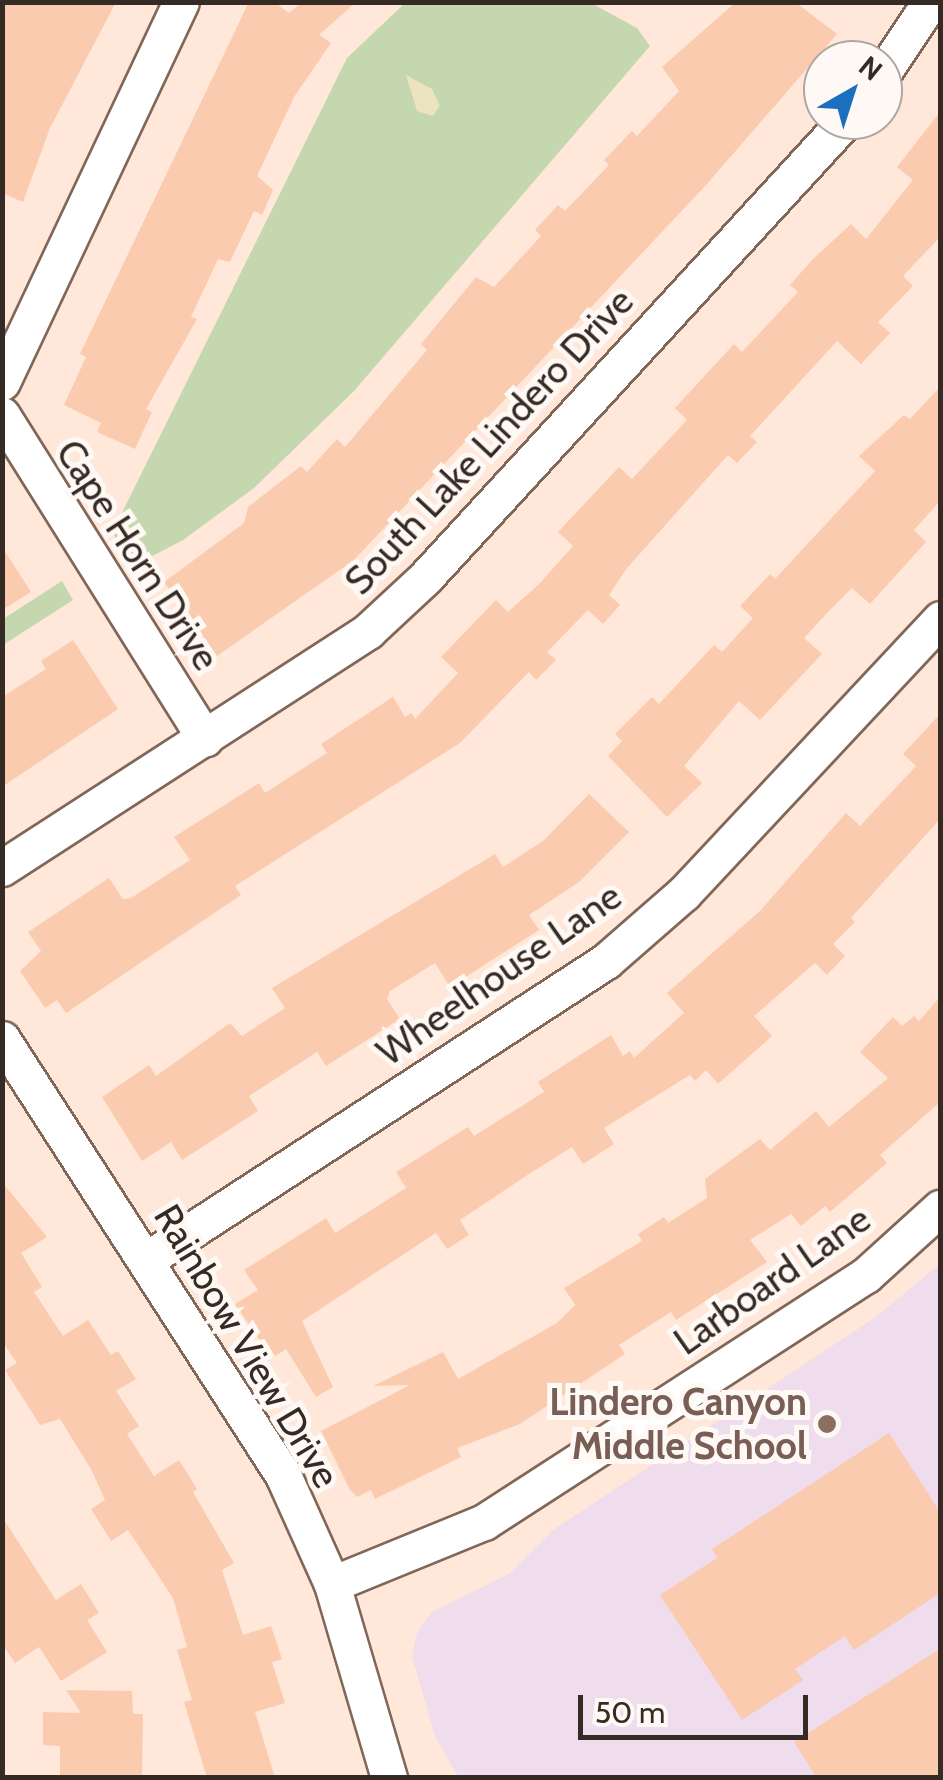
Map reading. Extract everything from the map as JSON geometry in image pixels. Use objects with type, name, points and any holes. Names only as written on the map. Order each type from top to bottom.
[{"type":"street","points":[[2,382],[181,2]]},
{"type":"street","points":[[899,40],[916,7]]},
{"type":"street","name":"South Lake Lindero Drive","points":[[2,868],[368,631],[425,578],[828,140]]},
{"type":"street","name":"Cape Horn Drive","points":[[2,415],[205,739]]},
{"type":"street","name":"Wheelhouse Lane","points":[[146,1260],[606,961],[684,892],[940,619]]},
{"type":"street","name":"Rainbow View Drive","points":[[2,1039],[284,1475],[332,1584],[389,1778]]},
{"type":"street","name":"Larboard Lane","points":[[332,1584],[484,1522],[866,1275],[940,1208]]},
{"type":"shaded area","name":"Lindero Canyon Middle School","points":[[940,1264],[940,1777],[458,1777],[435,1736],[412,1656],[417,1633],[432,1612],[509,1574],[553,1530],[876,1317]]},
{"type":"green space","points":[[589,2],[637,28],[650,46],[354,391],[254,488],[183,540],[135,565],[112,533],[347,58],[405,3]]},
{"type":"green space","points":[[62,581],[73,600],[3,645],[3,619]]},
{"type":"sand","points":[[406,75],[432,89],[440,106],[433,116],[417,111]]},
{"type":"building","points":[[2,2],[116,2],[50,128],[23,202],[2,193]]},
{"type":"building","points":[[249,2],[274,2],[289,13],[302,2],[356,2],[319,35],[331,43],[294,97],[257,176],[273,190],[262,215],[254,211],[230,262],[218,259],[191,317],[197,319],[146,409],[152,412],[135,449],[97,432],[101,423],[64,405],[86,357],[80,354]]},
{"type":"building","points":[[736,2],[795,2],[837,34],[832,40],[803,40],[803,73],[706,185],[354,560],[217,656],[164,582],[244,523],[248,507],[301,466],[307,472],[337,439],[345,447],[427,350],[421,344],[476,277],[494,287],[541,236],[535,230],[558,205],[565,211],[609,165],[604,160],[632,131],[637,136],[679,91],[662,67]]},
{"type":"building","points":[[940,112],[940,237],[903,276],[913,286],[878,322],[890,333],[861,364],[837,341],[750,436],[757,442],[737,463],[728,455],[627,568],[609,595],[620,605],[603,624],[588,610],[547,652],[556,660],[536,680],[529,672],[460,743],[235,886],[241,895],[66,1013],[57,1000],[45,1008],[20,971],[41,951],[28,932],[109,878],[123,899],[131,898],[190,860],[174,837],[259,783],[265,793],[327,753],[321,744],[393,697],[405,717],[412,713],[415,719],[458,673],[441,657],[496,600],[508,612],[540,583],[573,546],[558,532],[619,467],[632,479],[687,420],[675,408],[734,344],[742,352],[798,292],[790,285],[812,260],[851,224],[866,239],[913,180],[897,167]]},
{"type":"building","points":[[940,387],[940,501],[914,530],[926,542],[870,604],[852,588],[830,610],[804,638],[822,654],[760,720],[739,701],[684,766],[702,783],[667,817],[608,756],[622,741],[615,734],[652,697],[659,704],[714,645],[722,652],[753,618],[740,606],[770,574],[775,579],[875,471],[859,456],[904,415],[910,419]]},
{"type":"building","points":[[2,547],[31,592],[2,610]]},
{"type":"building","points":[[73,640],[118,709],[2,787],[2,697],[46,669],[41,661]]},
{"type":"building","points":[[940,714],[940,819],[851,918],[855,922],[833,944],[845,956],[827,975],[815,963],[754,1016],[772,1036],[718,1084],[706,1070],[695,1081],[690,1075],[604,1128],[614,1144],[583,1164],[572,1147],[529,1174],[460,1220],[469,1235],[447,1249],[436,1233],[302,1321],[333,1387],[316,1397],[286,1349],[272,1358],[235,1304],[258,1290],[244,1270],[326,1218],[335,1233],[406,1188],[396,1172],[468,1127],[474,1136],[544,1092],[538,1082],[611,1035],[623,1056],[630,1051],[634,1058],[684,1013],[667,993],[761,910],[846,813],[860,826],[916,766],[903,754]]},
{"type":"building","points":[[589,794],[629,832],[579,882],[529,915],[539,930],[450,987],[435,963],[390,991],[387,999],[400,1019],[326,1066],[317,1052],[249,1096],[258,1111],[182,1160],[171,1142],[142,1161],[102,1097],[149,1065],[156,1076],[230,1023],[242,1036],[285,1008],[272,988],[495,854],[503,867],[543,841]]},
{"type":"building","points":[[940,997],[940,1102],[880,1155],[887,1163],[830,1212],[825,1206],[801,1226],[791,1214],[750,1240],[767,1262],[676,1320],[671,1312],[619,1345],[625,1354],[520,1424],[457,1448],[461,1457],[375,1499],[371,1490],[357,1497],[350,1490],[321,1431],[410,1385],[373,1386],[443,1352],[458,1379],[557,1323],[575,1305],[564,1288],[642,1241],[638,1234],[664,1217],[668,1223],[707,1198],[705,1179],[760,1139],[770,1150],[816,1111],[829,1127],[888,1078],[860,1052],[893,1017],[902,1026],[914,1016],[919,1021]]},
{"type":"building","points":[[2,1182],[47,1237],[21,1253],[42,1287],[34,1292],[63,1336],[88,1320],[111,1355],[118,1351],[136,1379],[116,1391],[139,1426],[127,1434],[154,1476],[179,1460],[197,1489],[193,1492],[234,1563],[222,1570],[243,1635],[271,1626],[282,1659],[272,1662],[285,1703],[255,1712],[275,1778],[207,1778],[184,1702],[192,1700],[177,1650],[187,1647],[173,1598],[128,1530],[111,1541],[91,1509],[105,1500],[91,1469],[60,1419],[40,1425],[5,1370],[17,1363],[2,1341]]},
{"type":"building","points":[[889,1433],[940,1512],[940,1593],[854,1650],[845,1636],[795,1669],[803,1680],[742,1720],[660,1595],[717,1558],[712,1549]]},
{"type":"building","points":[[2,1517],[56,1600],[81,1584],[99,1613],[87,1620],[107,1652],[61,1681],[39,1647],[15,1663],[2,1644]]},
{"type":"building","points":[[940,1649],[940,1778],[817,1778],[794,1742]]},
{"type":"building","points":[[66,1690],[132,1691],[133,1714],[143,1714],[142,1778],[60,1778],[60,1746],[43,1745],[43,1712],[81,1713]]},
{"type":"place","name":"Lindero Canyon Middle School","points":[[827,1424]]}]
